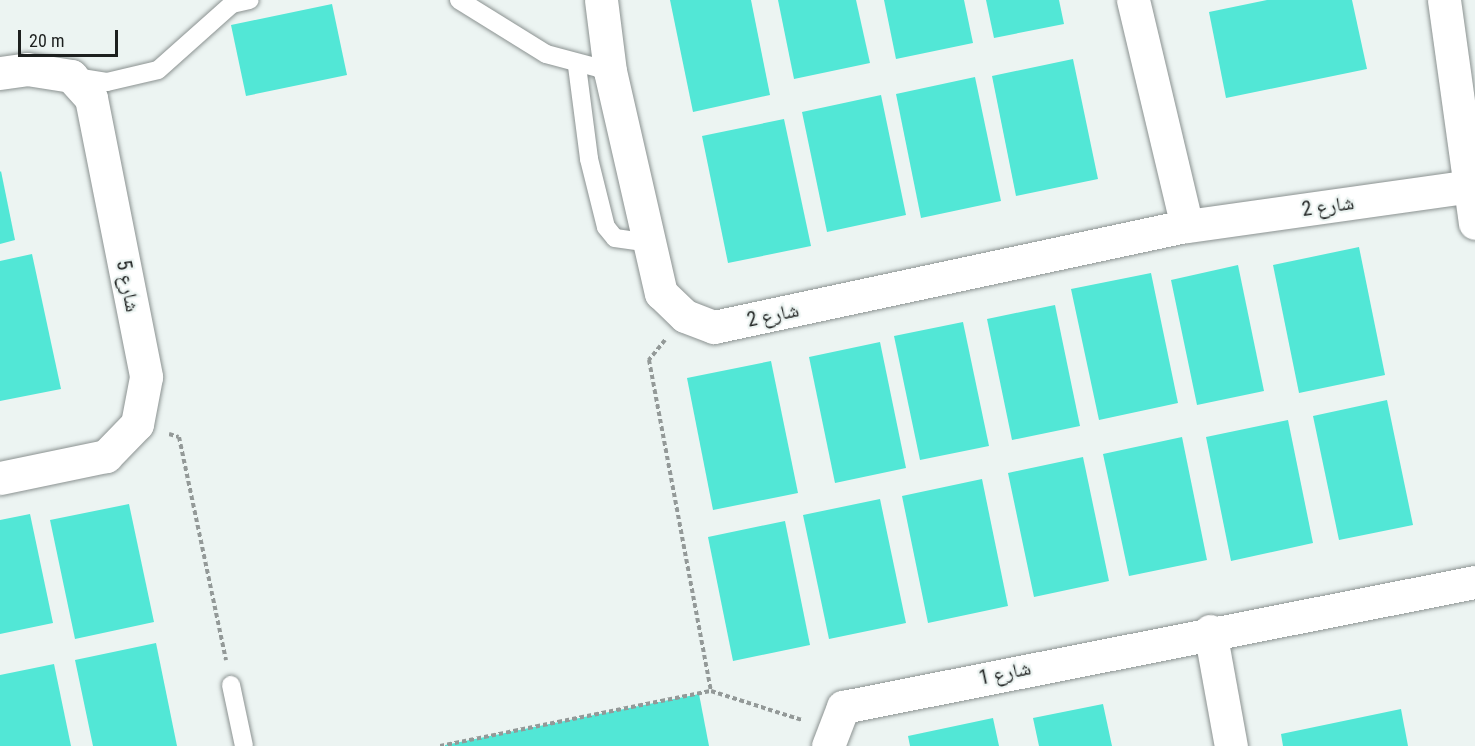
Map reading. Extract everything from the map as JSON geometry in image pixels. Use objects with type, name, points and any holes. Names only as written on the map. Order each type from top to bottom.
[{"type":"street","name":"شارع 2","points":[[601,0],[610,70],[661,293],[685,316],[714,327],[1187,226],[1470,186]]},
{"type":"street","points":[[1133,0],[1187,226]]},
{"type":"street","points":[[1444,0],[1475,223]]},
{"type":"street","points":[[0,73],[27,69],[71,76]]},
{"type":"street","name":"شارع 5","points":[[71,76],[91,98],[146,377],[137,424]]},
{"type":"street","points":[[0,478],[106,456],[137,424]]},
{"type":"street","name":"شارع 1","points":[[830,737],[843,707],[1210,631],[1475,582]]},
{"type":"street","points":[[1210,631],[1231,746]]},
{"type":"lane","points":[[459,0],[489,21],[577,66],[610,70]]},
{"type":"lane","points":[[486,0],[489,21]]},
{"type":"lane","points":[[71,76],[107,82],[158,70],[238,1]]},
{"type":"lane","points":[[577,66],[589,159],[606,227],[615,238],[649,243]]},
{"type":"lane","points":[[231,684],[244,746]]},
{"type":"path","points":[[685,316],[649,360],[711,691]]},
{"type":"path","points":[[137,424],[179,437],[231,684]]},
{"type":"path","points":[[440,746],[711,691],[830,737]]},
{"type":"building","points":[[670,0],[751,0],[770,95],[693,112]]},
{"type":"building","points":[[778,0],[856,0],[870,63],[794,79]]},
{"type":"building","points":[[884,0],[964,0],[973,43],[896,59]]},
{"type":"building","points":[[986,0],[1059,0],[1064,24],[994,38]]},
{"type":"building","points":[[1267,0],[1352,0],[1367,69],[1226,98],[1209,12]]},
{"type":"building","points":[[332,4],[347,75],[246,96],[231,25]]},
{"type":"building","points":[[1073,59],[1098,179],[1016,196],[992,76]]},
{"type":"building","points":[[975,77],[1001,201],[921,218],[896,94]]},
{"type":"building","points":[[881,95],[906,215],[827,232],[802,112]]},
{"type":"building","points":[[784,119],[811,246],[728,263],[702,136]]},
{"type":"building","points":[[0,172],[15,240],[0,244]]},
{"type":"building","points":[[1359,247],[1385,375],[1299,393],[1273,265]]},
{"type":"building","points":[[32,254],[61,389],[0,401],[0,261]]},
{"type":"building","points":[[1238,265],[1264,391],[1197,405],[1171,280]]},
{"type":"building","points":[[1151,273],[1178,403],[1099,420],[1071,289]]},
{"type":"building","points":[[1055,305],[1080,426],[1012,440],[987,319]]},
{"type":"building","points":[[963,322],[989,446],[920,460],[894,336]]},
{"type":"building","points":[[880,342],[906,468],[835,483],[809,357]]},
{"type":"building","points":[[771,361],[798,493],[713,510],[687,378]]},
{"type":"building","points":[[1387,400],[1413,525],[1339,540],[1313,416]]},
{"type":"building","points":[[1288,420],[1313,543],[1231,561],[1206,437]]},
{"type":"building","points":[[1182,437],[1207,560],[1129,576],[1103,454]]},
{"type":"building","points":[[1083,457],[1109,581],[1034,597],[1008,473]]},
{"type":"building","points":[[982,479],[1008,606],[928,623],[902,496]]},
{"type":"building","points":[[880,499],[906,623],[829,639],[803,515]]},
{"type":"building","points":[[129,504],[154,622],[75,639],[50,520]]},
{"type":"building","points":[[30,514],[53,623],[0,634],[0,520]]},
{"type":"building","points":[[785,521],[810,645],[733,661],[708,537]]},
{"type":"building","points":[[156,643],[177,746],[93,746],[75,660]]},
{"type":"building","points":[[54,664],[71,746],[0,746],[0,675]]},
{"type":"building","points":[[699,694],[709,746],[445,746],[445,745]]},
{"type":"building","points":[[1103,704],[1112,746],[1039,746],[1033,718]]},
{"type":"building","points":[[1401,709],[1408,746],[1283,746],[1281,734]]},
{"type":"building","points":[[993,718],[999,746],[910,746],[908,736]]}]
